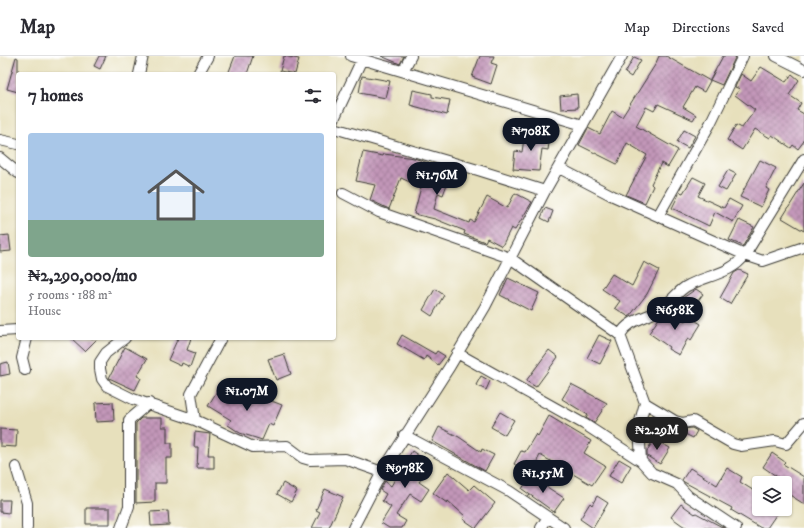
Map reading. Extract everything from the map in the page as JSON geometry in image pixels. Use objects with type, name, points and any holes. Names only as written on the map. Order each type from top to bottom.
[{"type":"street","points":[[139,72],[143,56]]},
{"type":"street","points":[[199,72],[208,56]]},
{"type":"street","points":[[351,56],[583,125]]},
{"type":"street","points":[[402,71],[411,56]]},
{"type":"street","points":[[357,527],[382,472],[485,307],[558,168],[622,56]]},
{"type":"street","points":[[658,216],[710,124],[743,56]]},
{"type":"street","points":[[776,56],[804,70]]},
{"type":"street","points":[[336,115],[362,59]]},
{"type":"street","points":[[336,129],[478,170],[545,192]]},
{"type":"street","points":[[0,140],[16,144]]},
{"type":"street","points":[[0,158],[16,170]]},
{"type":"street","points":[[620,335],[625,326],[663,307],[681,289],[723,272],[736,264],[745,255],[804,160]]},
{"type":"street","points":[[558,168],[658,216],[745,255],[763,261],[804,247]]},
{"type":"street","points":[[343,193],[379,212],[510,258],[620,335],[645,403],[639,425],[641,460]]},
{"type":"street","points":[[0,330],[16,330]]},
{"type":"street","points":[[25,370],[22,358],[26,340]]},
{"type":"street","points":[[122,340],[106,353],[100,362],[102,379],[107,386],[134,400],[149,403],[195,420],[253,447],[287,446],[303,458],[310,460],[345,459],[382,472]]},
{"type":"street","points":[[195,420],[190,394],[219,340]]},
{"type":"street","points":[[457,353],[584,424],[641,460],[652,473],[677,484],[688,496],[736,528]]},
{"type":"street","points":[[134,400],[136,414]]},
{"type":"street","points":[[121,528],[129,506],[129,420],[149,403]]},
{"type":"street","points":[[645,403],[675,421],[683,423],[693,421],[733,444],[741,446],[775,441],[786,444],[804,423]]},
{"type":"street","points":[[404,435],[509,492],[564,528]]},
{"type":"street","points":[[16,467],[27,503],[27,528]]},
{"type":"street","points":[[541,528],[548,517]]},
{"type":"building","points":[[99,56],[106,56],[100,69],[94,66]]},
{"type":"building","points":[[235,56],[253,56],[248,72],[229,72]]},
{"type":"building","points":[[284,56],[299,59],[296,72],[280,71]]},
{"type":"building","points":[[381,56],[404,56],[400,64]]},
{"type":"building","points":[[480,56],[494,56],[491,63],[497,65],[491,84],[472,77]]},
{"type":"building","points":[[659,56],[666,56],[710,81],[704,92],[695,87],[683,107],[696,115],[693,120],[658,104],[654,111],[646,107],[636,126],[678,150],[668,167],[661,163],[651,184],[653,186],[645,203],[626,195],[647,155],[627,143],[617,164],[579,145],[588,128],[600,134],[612,111],[622,117],[655,65]]},
{"type":"building","points":[[723,56],[736,56],[722,85],[710,80]]},
{"type":"building","points":[[16,57],[18,58],[18,72],[16,72],[16,91],[7,89]]},
{"type":"building","points":[[634,57],[641,60],[631,77],[625,73]]},
{"type":"building","points":[[761,67],[786,82],[792,74],[799,80],[789,95],[801,103],[797,110],[804,114],[804,141],[798,149],[793,145],[791,148],[772,135],[770,138],[755,129],[742,150],[727,140],[736,125],[742,128],[755,110],[735,95],[740,89],[735,87],[741,74],[751,81]]},
{"type":"building","points":[[362,76],[390,81],[386,98],[359,93]]},
{"type":"building","points":[[413,90],[432,94],[432,97],[450,100],[447,115],[410,105]]},
{"type":"building","points":[[577,94],[578,108],[561,109],[560,96]]},
{"type":"building","points":[[684,130],[695,136],[688,148],[677,142]]},
{"type":"building","points":[[525,132],[550,136],[548,150],[542,149],[539,171],[513,169],[515,151],[522,152]]},
{"type":"building","points":[[363,152],[383,156],[384,154],[414,158],[428,163],[426,166],[450,176],[443,195],[438,193],[434,209],[469,223],[470,220],[474,222],[487,197],[507,208],[515,193],[532,202],[515,230],[511,228],[502,246],[487,238],[485,242],[464,234],[465,231],[435,219],[414,214],[421,187],[401,178],[389,209],[370,200],[375,185],[356,181]]},
{"type":"building","points":[[760,160],[776,168],[766,188],[769,190],[761,207],[740,197]]},
{"type":"building","points":[[728,170],[736,174],[726,191],[718,187]]},
{"type":"building","points":[[693,177],[705,183],[698,196],[724,208],[729,199],[742,206],[733,222],[715,212],[709,226],[672,208],[680,192],[683,193]]},
{"type":"building","points":[[804,183],[804,231],[782,218]]},
{"type":"building","points":[[545,208],[553,211],[549,222],[541,218]]},
{"type":"building","points":[[739,220],[754,227],[743,246],[729,240]]},
{"type":"building","points":[[9,235],[11,251],[0,252],[0,236]]},
{"type":"building","points":[[644,262],[659,270],[647,294],[629,317],[615,308],[620,301],[602,289],[612,274],[632,286]]},
{"type":"building","points":[[739,270],[748,274],[730,304],[720,298],[734,273]]},
{"type":"building","points":[[508,278],[539,293],[531,311],[500,295]]},
{"type":"building","points":[[435,289],[444,295],[432,316],[423,310]]},
{"type":"building","points":[[696,289],[703,294],[692,309],[680,300]]},
{"type":"building","points":[[669,311],[685,321],[688,316],[701,324],[691,340],[688,338],[679,355],[668,349],[669,347],[649,333],[660,317]]},
{"type":"building","points":[[402,335],[435,354],[437,351],[445,356],[438,365],[426,356],[424,360],[397,344]]},
{"type":"building","points":[[599,335],[612,341],[600,364],[587,358]]},
{"type":"building","points":[[73,340],[96,340],[85,351]]},
{"type":"building","points":[[177,340],[190,340],[187,350],[195,353],[190,367],[182,363],[181,366],[168,360]]},
{"type":"building","points":[[125,347],[147,359],[137,376],[141,378],[135,390],[109,378]]},
{"type":"building","points":[[549,350],[558,357],[536,387],[526,381]]},
{"type":"building","points":[[284,354],[291,374],[276,380],[268,359]]},
{"type":"building","points":[[8,362],[10,374],[0,376],[0,364]]},
{"type":"building","points":[[481,376],[490,381],[486,390],[476,385]]},
{"type":"building","points":[[571,384],[607,403],[594,423],[586,418],[588,415],[562,399]]},
{"type":"building","points":[[219,388],[239,400],[243,390],[282,405],[273,426],[269,424],[262,440],[240,433],[228,425],[231,420],[208,406]]},
{"type":"building","points":[[113,402],[114,421],[96,422],[95,403]]},
{"type":"building","points":[[500,412],[514,420],[505,435],[491,427]]},
{"type":"building","points":[[549,416],[591,441],[584,453],[605,466],[592,485],[540,455],[531,473],[514,464],[521,451],[525,452],[536,434],[538,436]]},
{"type":"building","points":[[141,418],[162,418],[162,427],[167,427],[167,443],[172,443],[172,458],[166,458],[166,483],[155,483],[155,502],[136,503],[136,423]]},
{"type":"building","points":[[439,427],[459,437],[481,452],[482,449],[494,455],[485,471],[432,441]]},
{"type":"building","points":[[692,428],[697,431],[693,438],[681,432],[683,429]]},
{"type":"building","points":[[0,429],[17,430],[16,447],[0,446]]},
{"type":"building","points":[[195,432],[210,434],[208,455],[214,455],[214,468],[197,468],[198,447],[194,447]]},
{"type":"building","points":[[654,439],[670,448],[660,464],[647,456],[647,451]]},
{"type":"building","points":[[412,451],[432,465],[419,482],[429,489],[421,501],[410,494],[396,515],[406,521],[402,528],[389,528],[381,523],[391,507],[382,501],[386,494],[380,490],[385,481],[391,486]]},
{"type":"building","points":[[772,453],[785,462],[783,464],[804,477],[804,504],[792,496],[792,476],[776,476],[763,467]]},
{"type":"building","points":[[619,459],[631,466],[621,483],[609,476]]},
{"type":"building","points":[[690,468],[717,485],[727,468],[742,477],[740,482],[752,490],[752,516],[775,516],[767,528],[761,528],[731,510],[732,508],[682,480]]},
{"type":"building","points":[[448,472],[469,490],[474,485],[495,503],[476,528],[463,519],[465,516],[448,501],[447,503],[433,493]]},
{"type":"building","points":[[530,476],[564,498],[554,512],[522,489]]},
{"type":"building","points":[[283,483],[297,491],[291,502],[277,494]]},
{"type":"building","points":[[325,489],[343,497],[329,528],[312,528],[320,512],[316,510]]},
{"type":"building","points":[[597,496],[608,503],[593,528],[580,519],[590,503],[592,505]]},
{"type":"building","points":[[0,500],[10,500],[9,513],[0,512]]},
{"type":"building","points":[[681,504],[695,514],[696,513],[724,528],[688,528],[682,525],[671,517]]},
{"type":"building","points":[[86,508],[110,508],[110,524],[86,524]]},
{"type":"building","points":[[168,511],[169,525],[151,526],[150,512]]}]
